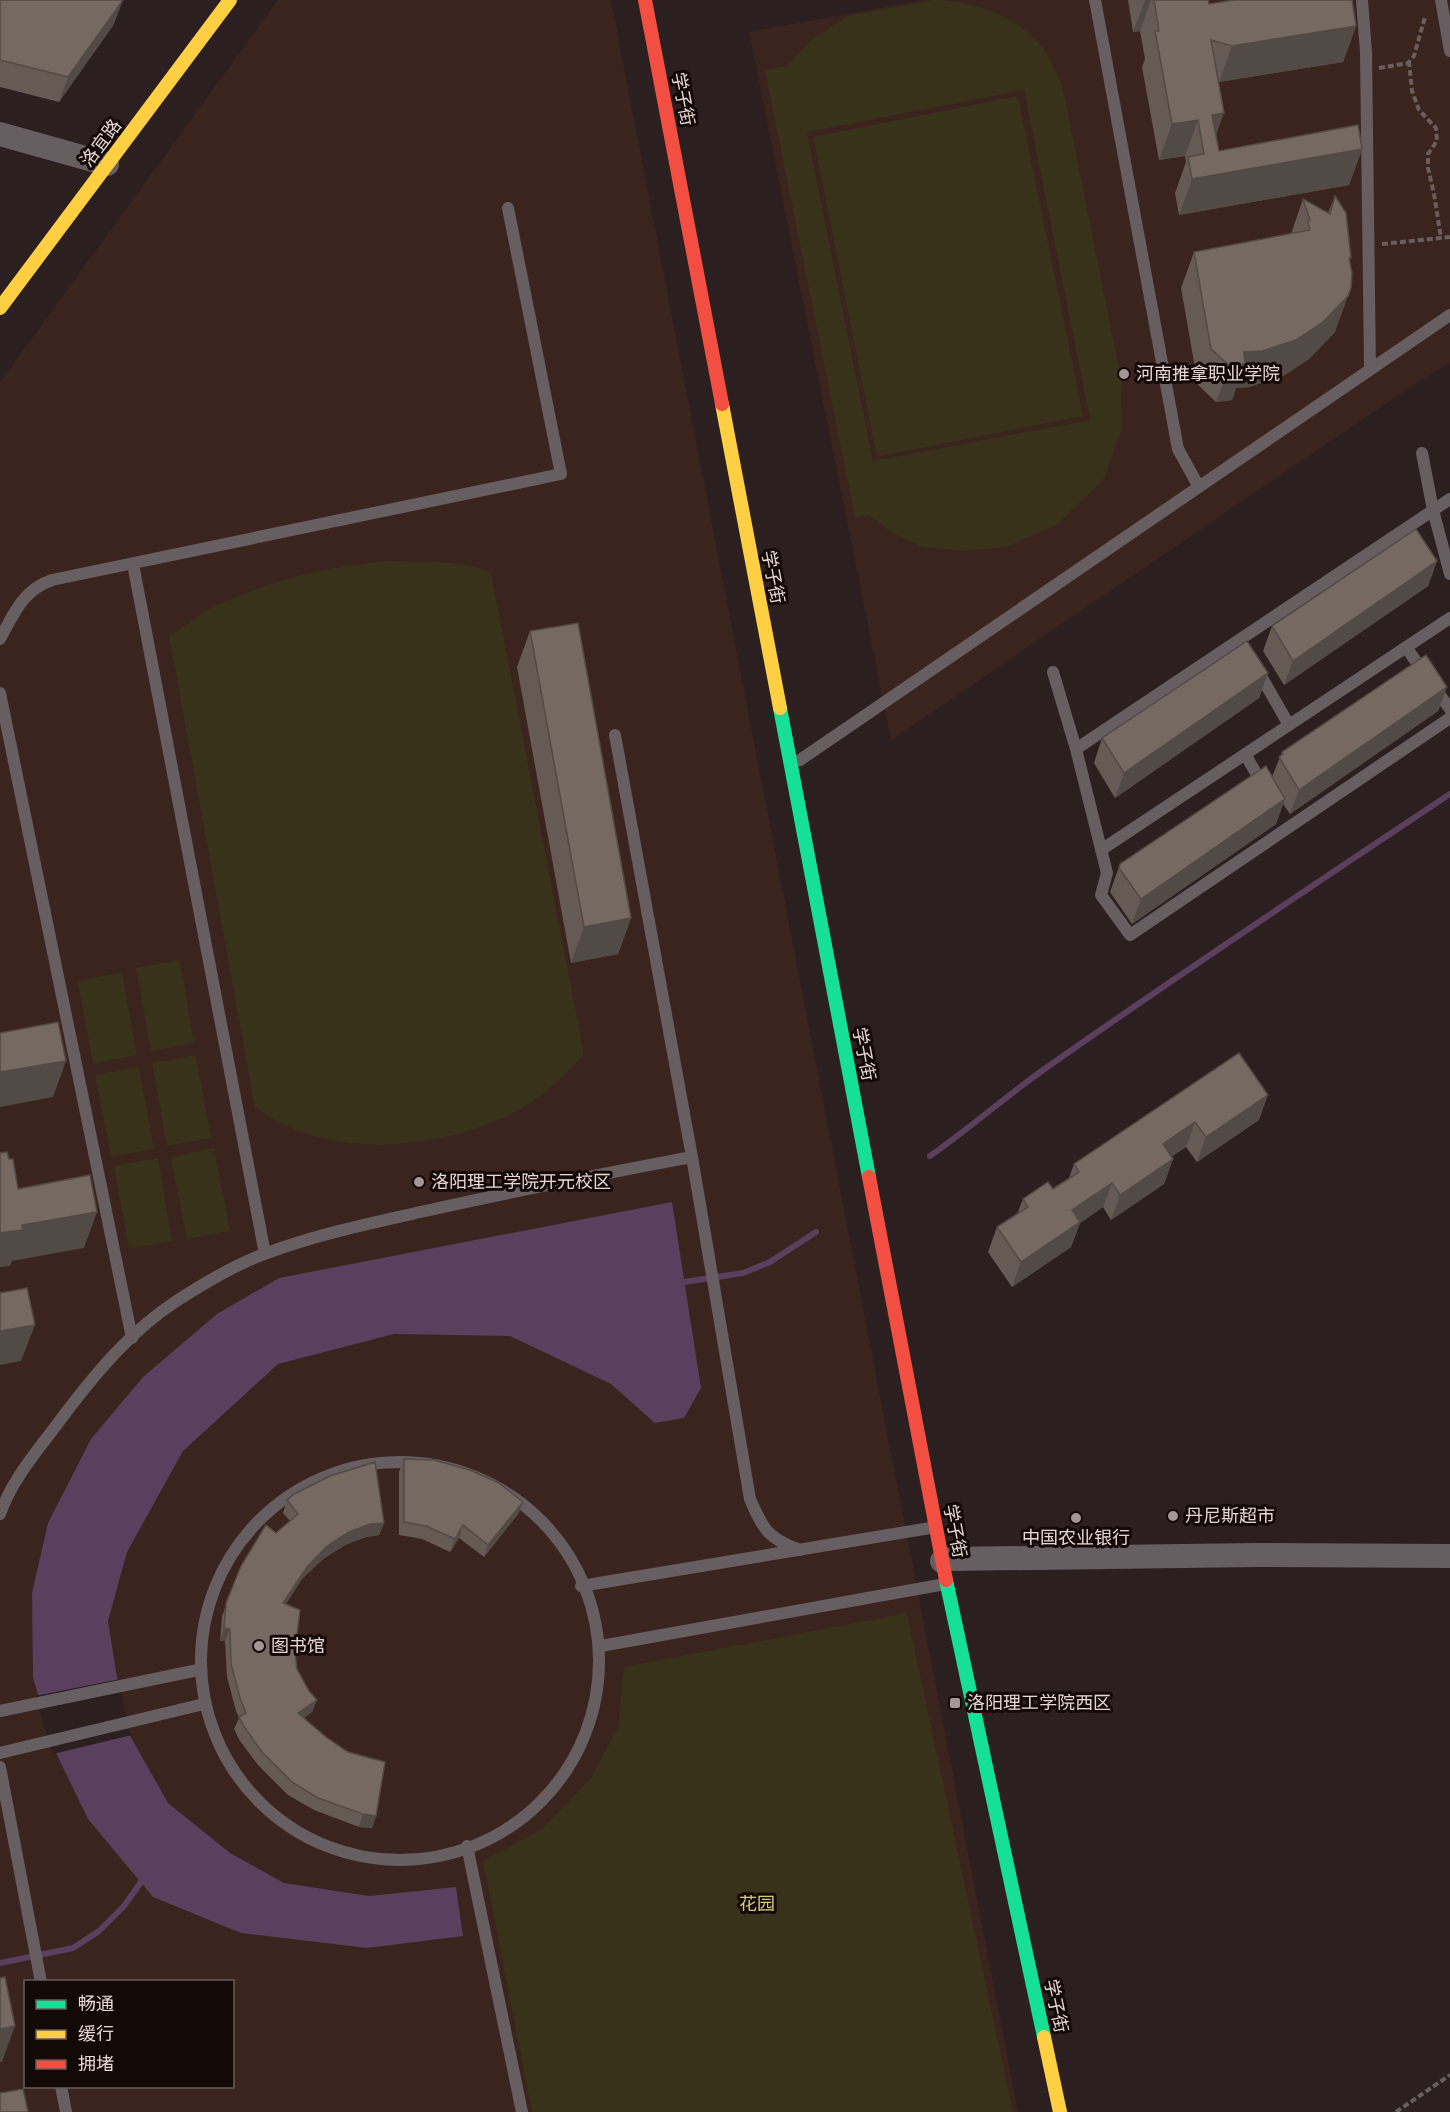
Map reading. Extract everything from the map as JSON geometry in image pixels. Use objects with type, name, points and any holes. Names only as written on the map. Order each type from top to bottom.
[{"type":"street","name":"洛宜路","points":[[0,308],[97,160],[230,0]]},
{"type":"street","name":"学子街","points":[[645,0],[795,762]]},
{"type":"street","name":"学子街","points":[[654,0],[939,1527],[1060,2112]]},
{"type":"street","points":[[0,135],[97,160]]},
{"type":"street","points":[[948,1572],[1257,1556],[1450,1556]]},
{"type":"street","name":"学子街","points":[[948,1572],[1068,2112]]},
{"type":"lane","points":[[1095,0],[1176,438],[1185,464],[1198,487]]},
{"type":"lane","points":[[1362,0],[1366,69],[1370,369]]},
{"type":"lane","points":[[1441,0],[1450,51]]},
{"type":"lane","points":[[0,639],[24,598],[35,587],[52,580],[561,474],[508,208]]},
{"type":"lane","points":[[795,762],[1450,315]]},
{"type":"lane","points":[[1422,453],[1433,510],[1450,574]]},
{"type":"lane","points":[[1076,749],[1245,649],[1450,499]]},
{"type":"lane","points":[[133,564],[265,1254]]},
{"type":"lane","points":[[1101,850],[1450,618]]},
{"type":"lane","points":[[1406,647],[1450,709]]},
{"type":"lane","points":[[1245,649],[1289,725]]},
{"type":"lane","points":[[1053,672],[1076,749],[1107,873],[1101,895],[1130,935],[1285,824],[1450,718]]},
{"type":"lane","points":[[0,693],[132,1338]]},
{"type":"lane","points":[[615,735],[692,1157],[750,1499],[765,1529],[772,1537],[781,1544],[800,1550]]},
{"type":"lane","points":[[1245,754],[1272,800]]},
{"type":"lane","points":[[0,1513],[5,1500],[26,1468],[78,1397],[111,1357],[177,1301],[228,1270],[265,1254],[325,1234],[503,1193],[692,1157]]},
{"type":"lane","points":[[386,1464],[424,1464],[447,1467],[500,1487],[522,1500],[536,1512],[564,1549],[581,1586],[601,1646],[602,1671],[599,1697],[582,1751],[533,1811],[493,1837],[437,1852],[408,1856],[364,1856],[330,1848],[286,1824],[239,1777],[215,1738],[200,1688],[198,1670],[198,1645],[205,1614],[232,1558],[263,1516],[299,1488],[318,1478],[340,1471],[386,1464]]},
{"type":"lane","points":[[581,1586],[939,1527]]},
{"type":"lane","points":[[601,1646],[948,1572]]},
{"type":"lane","points":[[0,1711],[198,1670]]},
{"type":"lane","points":[[0,1753],[204,1704]]},
{"type":"lane","points":[[0,1767],[41,1980]]},
{"type":"lane","points":[[467,1845],[522,2112]]},
{"type":"lane","points":[[62,2088],[66,2112]]},
{"type":"path","points":[[1366,69],[1398,66],[1409,61],[1414,56],[1425,17]]},
{"type":"path","points":[[1409,61],[1412,91],[1419,110],[1436,128],[1437,141],[1428,154],[1428,168],[1440,238]]},
{"type":"path","points":[[1369,246],[1450,237]]},
{"type":"path","points":[[1396,2112],[1450,2075]]},
{"type":"shaded area","name":"洛阳理工学院开元校区","points":[[278,0],[611,0],[1018,2112],[0,2112],[0,382]]},
{"type":"shaded area","name":"河南推拿职业学院","points":[[924,0],[1450,0],[1450,363],[1413,385],[891,740],[749,32]]},
{"type":"shaded area","points":[[672,1202],[701,1388],[684,1418],[655,1423],[611,1384],[510,1336],[394,1334],[278,1364],[183,1451],[127,1552],[108,1621],[125,1727],[168,1803],[230,1853],[284,1883],[369,1896],[456,1887],[463,1936],[367,1948],[241,1933],[153,1897],[88,1819],[55,1751],[33,1678],[32,1593],[48,1523],[91,1439],[143,1377],[217,1314],[279,1278]]},
{"type":"green space","points":[[936,0],[979,7],[1007,19],[1031,36],[1048,55],[1063,88],[1121,378],[1122,429],[1103,480],[1058,524],[1007,547],[967,551],[922,547],[892,533],[869,515],[855,518],[765,70],[787,66],[812,39],[850,15]],"holes":[[[1024,90],[1090,420],[873,461],[807,132]]]},
{"type":"green space","points":[[1018,96],[1083,416],[877,457],[813,137]]},
{"type":"green space","points":[[388,561],[466,565],[491,572],[584,1054],[545,1092],[500,1119],[466,1132],[429,1140],[392,1144],[354,1143],[318,1137],[285,1125],[255,1107],[169,636],[210,609],[257,589],[343,566]]},
{"type":"green space","points":[[180,960],[194,1043],[151,1051],[136,968]]},
{"type":"green space","points":[[122,972],[137,1055],[93,1064],[78,981]]},
{"type":"green space","points":[[196,1055],[211,1138],[167,1146],[152,1063]]},
{"type":"green space","points":[[139,1067],[154,1149],[111,1157],[95,1075]]},
{"type":"green space","points":[[214,1148],[230,1231],[187,1239],[171,1157]]},
{"type":"green space","points":[[158,1158],[172,1241],[129,1249],[114,1166]]},
{"type":"green space","name":"花园","points":[[907,1613],[1013,2112],[532,2112],[483,1861],[542,1829],[592,1777],[618,1727],[624,1667]]},
{"type":"pier","points":[[120,1679],[127,1726],[132,1735],[53,1754],[35,1696]]},
{"type":"building","points":[[0,0],[123,0],[68,77],[0,60]]},
{"type":"building","points":[[1154,0],[1208,0],[1209,4],[1234,0],[1352,0],[1356,26],[1232,46],[1211,40],[1224,113],[1212,115],[1219,151],[1358,125],[1362,149],[1192,179],[1188,157],[1204,154],[1198,120],[1172,124],[1155,31],[1159,31]]},
{"type":"building","points":[[1335,196],[1346,213],[1352,273],[1348,296],[1322,323],[1296,340],[1262,351],[1244,352],[1245,364],[1230,366],[1211,349],[1194,252],[1310,230],[1308,222],[1310,220],[1303,199],[1330,214]]},
{"type":"building","points":[[1416,529],[1437,561],[1293,661],[1272,626]]},
{"type":"building","points":[[578,623],[631,918],[584,927],[530,631]]},
{"type":"building","points":[[1247,641],[1268,673],[1124,773],[1102,738]]},
{"type":"building","points":[[1426,655],[1447,687],[1299,790],[1279,757],[1283,754],[1282,752]]},
{"type":"building","points":[[1266,766],[1285,799],[1141,899],[1119,868],[1120,864]]},
{"type":"building","points":[[58,1022],[66,1061],[0,1072],[0,1033]]},
{"type":"building","points":[[1239,1053],[1268,1095],[1206,1137],[1195,1122],[1163,1144],[1173,1159],[1120,1195],[1112,1183],[1072,1210],[1080,1222],[1021,1262],[997,1227],[1028,1207],[1023,1199],[1048,1182],[1053,1189],[1079,1172],[1074,1164]]},
{"type":"building","points":[[7,1152],[9,1159],[13,1159],[18,1189],[90,1175],[97,1212],[22,1225],[23,1230],[0,1233],[0,1153]]},
{"type":"building","points":[[27,1288],[35,1325],[0,1331],[0,1293]]},
{"type":"building","points":[[404,1459],[434,1460],[470,1470],[499,1483],[523,1502],[488,1545],[463,1525],[455,1539],[426,1526],[404,1522]]},
{"type":"building","name":"图书馆","points":[[375,1462],[384,1523],[370,1524],[349,1532],[327,1546],[307,1567],[283,1603],[300,1610],[295,1652],[297,1669],[309,1691],[317,1700],[298,1713],[348,1752],[385,1762],[376,1816],[363,1814],[318,1798],[292,1782],[262,1752],[239,1717],[246,1713],[231,1664],[230,1629],[224,1628],[226,1603],[241,1566],[266,1525],[276,1533],[298,1514],[287,1500],[294,1494],[330,1476]]},
{"type":"building","points":[[5,1977],[15,2026],[0,2029],[0,1978]]},
{"type":"building","points":[[23,2089],[28,2112],[0,2112],[0,2093]]},
{"type":"waterway","points":[[930,1156],[1096,1033],[1450,794]]},
{"type":"waterway","points":[[684,1282],[743,1273],[770,1262],[816,1232]]},
{"type":"waterway","points":[[0,1963],[73,1948],[99,1931],[124,1906],[141,1882]]},
{"type":"traffic: fast","points":[[780,708],[869,1177]]},
{"type":"traffic: fast","points":[[946,1580],[1044,2037]]},
{"type":"traffic: slow","points":[[0,308],[230,0]]},
{"type":"traffic: slow","points":[[722,404],[780,708]]},
{"type":"traffic: slow","points":[[1044,2037],[1060,2112]]},
{"type":"traffic: jam","points":[[645,0],[722,404]]},
{"type":"traffic: jam","points":[[869,1177],[946,1580]]},
{"type":"place","name":"河南推拿职业学院","points":[[1124,374]]},
{"type":"place","name":"洛阳理工学院开元校区","points":[[419,1182]]},
{"type":"place","name":"丹尼斯超市","points":[[1173,1516]]},
{"type":"place","name":"中国农业银行","points":[[1076,1518]]},
{"type":"place","name":"图书馆","points":[[259,1646]]},
{"type":"place","name":"洛阳理工学院西区","points":[[955,1703]]}]
